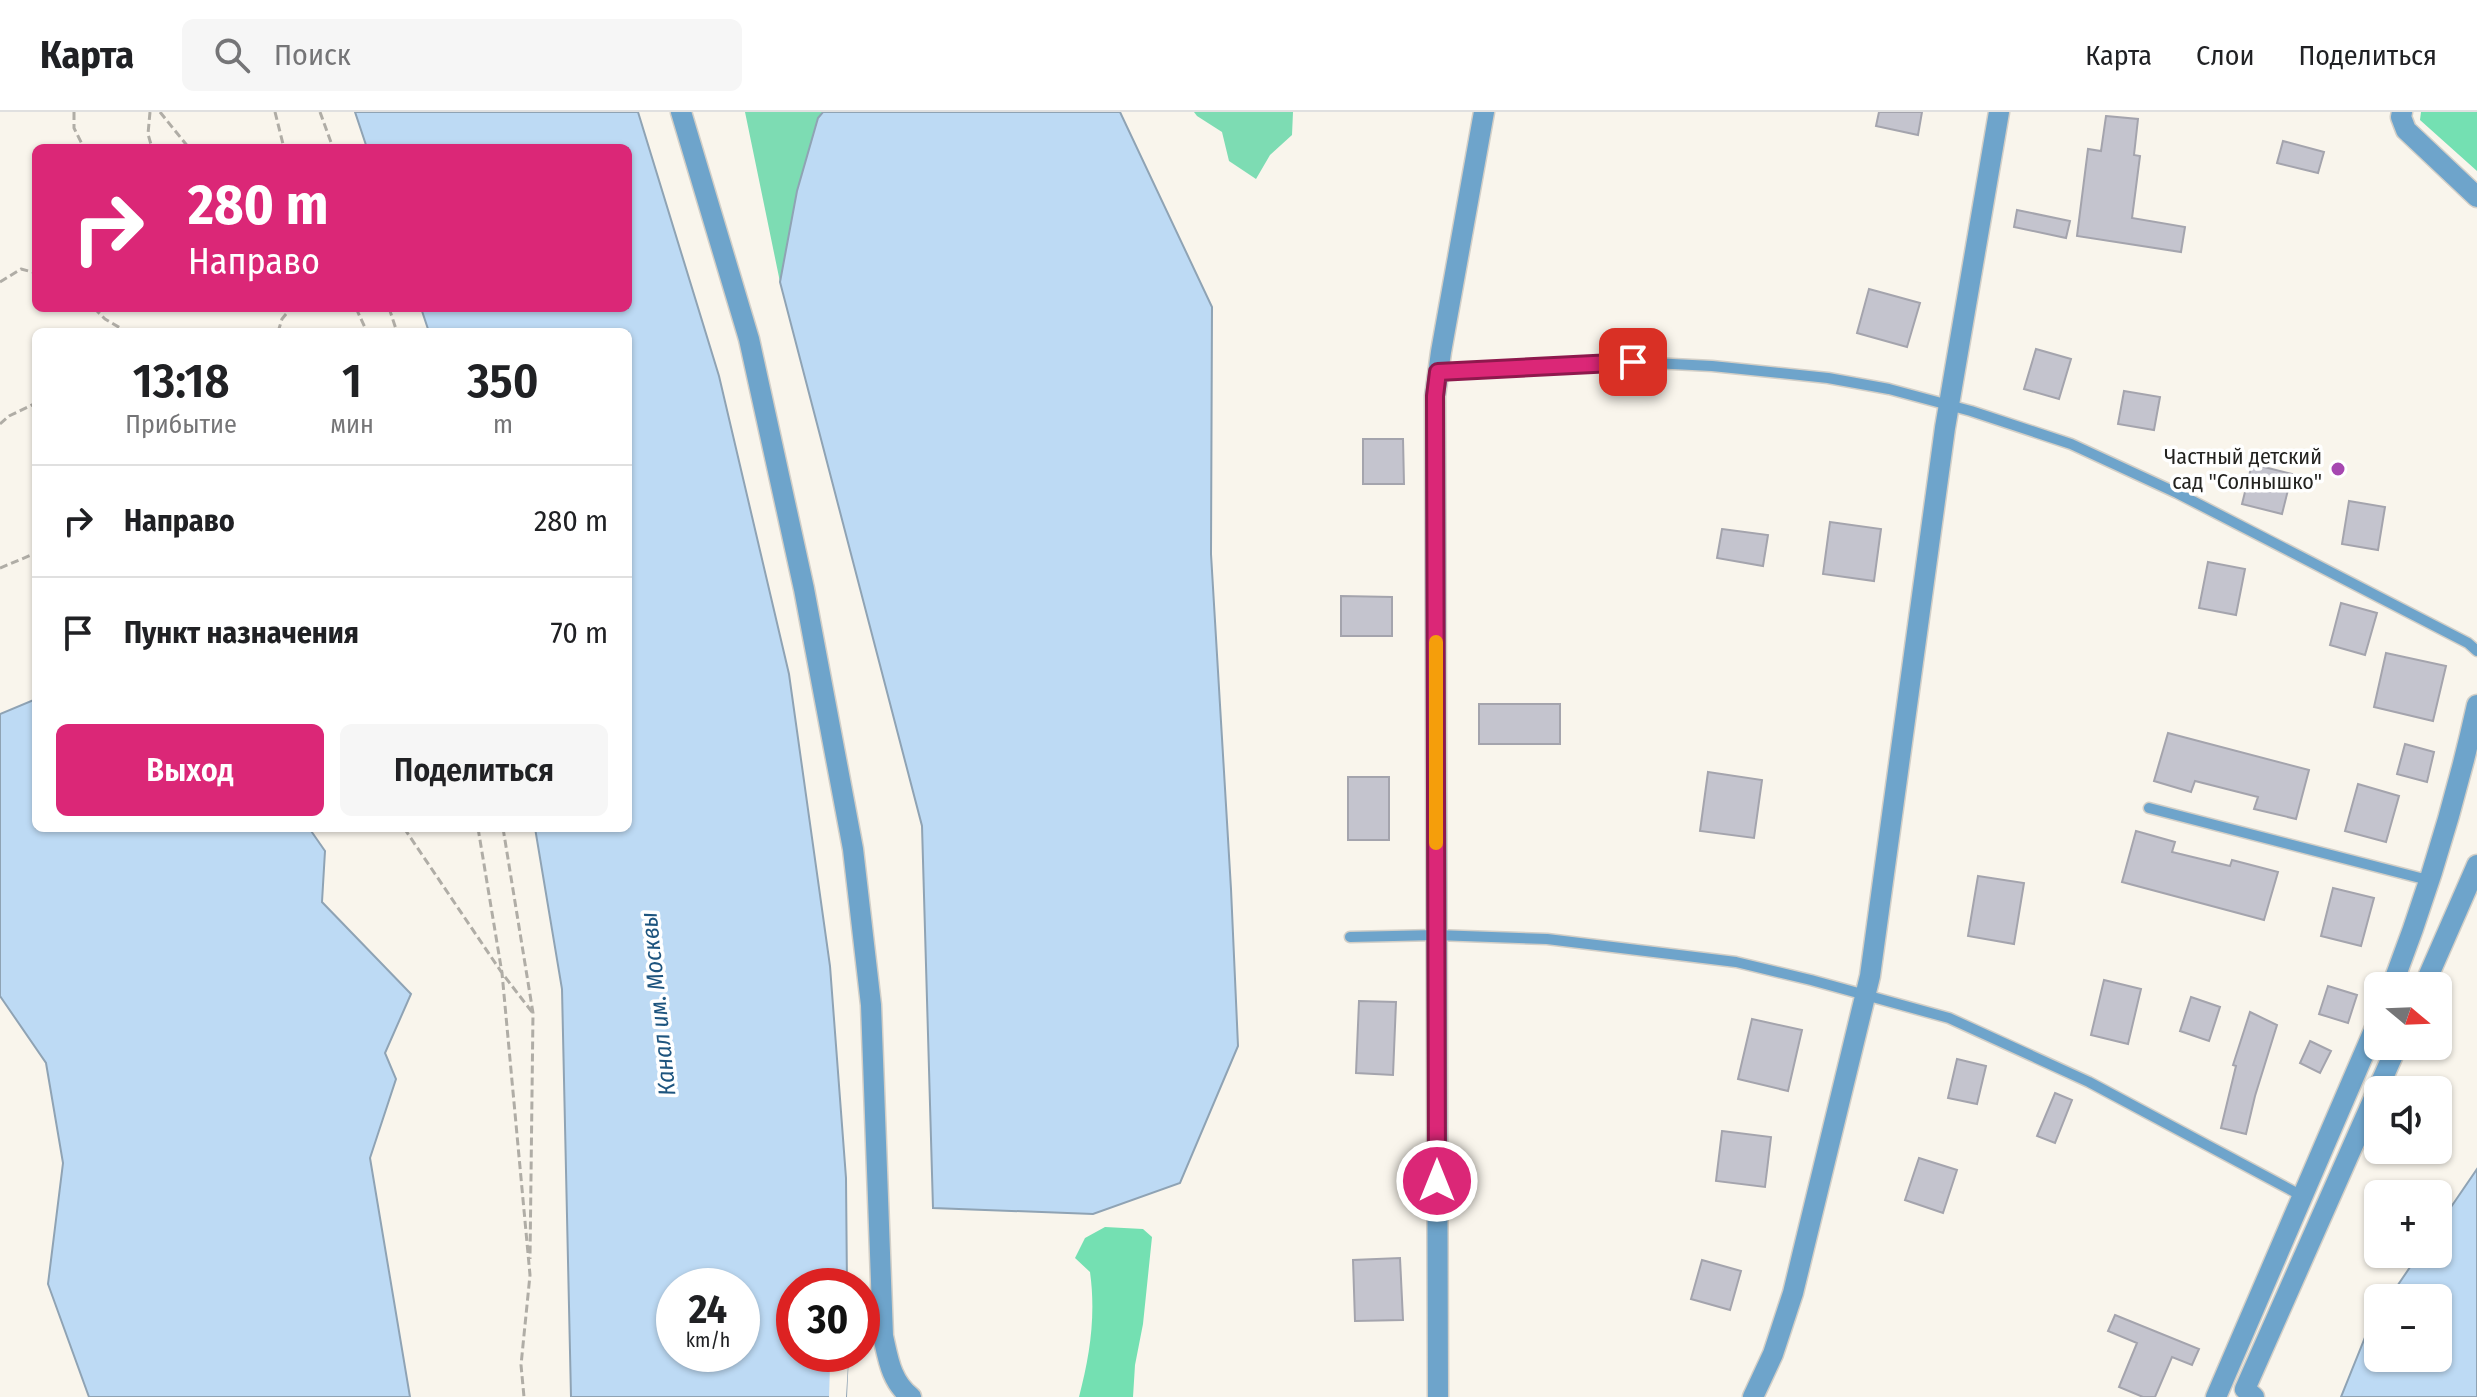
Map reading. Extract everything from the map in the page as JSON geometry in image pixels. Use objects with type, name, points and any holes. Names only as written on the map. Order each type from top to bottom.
[{"type":"street","points":[[681,112],[749,339],[804,589],[853,849],[871,1005],[883,1336],[891,1370],[904,1392],[911,1397]]},
{"type":"street","points":[[1438,1397],[1435,396],[1484,112]]},
{"type":"street","points":[[1753,1397],[1773,1354],[1793,1293],[1866,995],[1949,405],[1999,112]]},
{"type":"street","points":[[2402,112],[2406,130],[2477,197]]},
{"type":"street","points":[[2397,972],[2463,768],[2477,705]]},
{"type":"street","points":[[2430,972],[2477,865]]},
{"type":"street","points":[[2216,1397],[2364,1054]]},
{"type":"street","points":[[2254,1397],[2245,1389],[2391,1060]]},
{"type":"lane","points":[[1438,372],[1633,362],[1712,366],[1828,378],[1889,389],[1949,405],[2071,444],[2177,493],[2468,643],[2477,651]]},
{"type":"lane","points":[[2149,808],[2428,880]]},
{"type":"lane","points":[[1350,937],[1436,935],[1547,939],[1736,962],[1866,995],[1949,1018],[2061,1069],[2304,1197]]},
{"type":"path","points":[[74,112],[74,128],[82,144]]},
{"type":"path","points":[[150,112],[148,134],[151,144]]},
{"type":"path","points":[[160,112],[186,144]]},
{"type":"path","points":[[275,112],[283,144]]},
{"type":"path","points":[[320,112],[332,144]]},
{"type":"path","points":[[0,282],[21,269],[32,272]]},
{"type":"path","points":[[98,312],[120,328]]},
{"type":"path","points":[[0,424],[32,405]]},
{"type":"path","points":[[0,568],[32,555]]},
{"type":"path","points":[[407,832],[502,973],[533,1013]]},
{"type":"path","points":[[479,832],[502,973],[530,1275]]},
{"type":"path","points":[[504,832],[533,1013],[530,1275],[521,1365],[524,1397]]},
{"type":"green space","points":[[745,112],[823,112],[818,118],[797,191],[780,282]]},
{"type":"green space","points":[[1194,112],[1293,112],[1292,135],[1270,155],[1256,179],[1229,161],[1222,132]]},
{"type":"green space","points":[[2421,112],[2477,112],[2477,171],[2420,120]]},
{"type":"green space","points":[[1105,1227],[1143,1229],[1152,1237],[1133,1397],[1079,1397],[1089,1350],[1092,1304],[1090,1272],[1075,1258],[1085,1238]]},
{"type":"water","name":"Канал им. Москвы","points":[[355,112],[638,112],[719,376],[789,674],[830,966],[846,1178],[847,1268],[776,1268],[776,1372],[847,1372],[846,1397],[571,1397],[562,989],[536,832],[632,832],[632,328],[428,328],[422,312],[632,312],[632,144],[366,144]]},
{"type":"water","points":[[823,112],[1120,112],[1212,307],[1211,554],[1238,1046],[1180,1183],[1093,1214],[933,1208],[922,826],[780,282],[797,191],[818,118]]},
{"type":"water","points":[[32,701],[32,832],[312,832],[325,851],[322,902],[411,994],[385,1053],[396,1079],[370,1158],[410,1397],[89,1397],[48,1284],[63,1163],[46,1063],[0,996],[0,714]]},
{"type":"water","points":[[2477,1169],[2477,1397],[2341,1397],[2364,1340],[2364,1372],[2452,1372],[2452,1284],[2399,1284],[2409,1268],[2452,1268],[2452,1206]]},
{"type":"pier","points":[[830,1372],[848,1372],[846,1397],[829,1397]]},
{"type":"building","points":[[1879,112],[1922,112],[1918,135],[1876,126]]},
{"type":"building","points":[[2106,116],[2138,119],[2134,155],[2140,156],[2132,218],[2185,227],[2181,252],[2077,236],[2088,149],[2101,151]]},
{"type":"building","points":[[2283,141],[2324,152],[2318,173],[2277,163]]},
{"type":"building","points":[[2017,210],[2070,221],[2066,238],[2014,227]]},
{"type":"building","points":[[1869,289],[1920,303],[1907,347],[1857,333]]},
{"type":"building","points":[[2036,349],[2071,359],[2059,399],[2024,389]]},
{"type":"building","points":[[2124,391],[2160,397],[2154,430],[2118,424]]},
{"type":"building","points":[[1363,439],[1403,439],[1404,484],[1363,484]]},
{"type":"building","points":[[2252,464],[2292,474],[2282,514],[2242,504]]},
{"type":"building","points":[[2349,501],[2385,507],[2378,550],[2342,544]]},
{"type":"building","points":[[1830,522],[1881,529],[1874,581],[1823,574]]},
{"type":"building","points":[[1722,529],[1768,535],[1763,566],[1717,558]]},
{"type":"building","points":[[2208,562],[2245,569],[2236,615],[2199,608]]},
{"type":"building","points":[[1341,596],[1392,597],[1392,636],[1341,636]]},
{"type":"building","points":[[2341,603],[2377,613],[2365,655],[2330,645]]},
{"type":"building","points":[[2386,653],[2446,666],[2433,721],[2374,707]]},
{"type":"building","points":[[1479,704],[1560,704],[1560,744],[1479,744]]},
{"type":"building","points":[[2168,733],[2309,770],[2296,819],[2254,809],[2258,797],[2195,781],[2191,792],[2154,781]]},
{"type":"building","points":[[2405,744],[2434,752],[2427,782],[2397,774]]},
{"type":"building","points":[[1708,772],[1762,780],[1754,838],[1700,831]]},
{"type":"building","points":[[1348,777],[1389,777],[1389,840],[1348,840]]},
{"type":"building","points":[[2358,784],[2399,796],[2386,842],[2345,831]]},
{"type":"building","points":[[2136,831],[2175,842],[2172,852],[2230,866],[2232,860],[2278,872],[2264,920],[2122,882]]},
{"type":"building","points":[[1978,876],[2024,883],[2014,944],[1968,936]]},
{"type":"building","points":[[2333,888],[2374,898],[2361,946],[2321,936]]},
{"type":"building","points":[[2104,980],[2141,989],[2128,1044],[2091,1035]]},
{"type":"building","points":[[2328,986],[2357,995],[2348,1023],[2319,1014]]},
{"type":"building","points":[[2191,997],[2220,1007],[2209,1041],[2180,1031]]},
{"type":"building","points":[[1359,1001],[1396,1002],[1393,1075],[1356,1073]]},
{"type":"building","points":[[2250,1012],[2277,1025],[2246,1134],[2221,1128],[2236,1066],[2233,1065]]},
{"type":"building","points":[[1752,1019],[1802,1030],[1788,1091],[1738,1079]]},
{"type":"building","points":[[2310,1041],[2331,1051],[2320,1073],[2300,1063]]},
{"type":"building","points":[[1957,1059],[1986,1066],[1977,1104],[1948,1098]]},
{"type":"building","points":[[2055,1093],[2072,1100],[2055,1143],[2037,1136]]},
{"type":"building","points":[[1722,1131],[1771,1137],[1765,1187],[1716,1181]]},
{"type":"building","points":[[1919,1158],[1957,1170],[1943,1213],[1905,1200]]},
{"type":"building","points":[[1400,1258],[1403,1320],[1355,1321],[1353,1260]]},
{"type":"building","points":[[1702,1260],[1741,1271],[1730,1310],[1691,1299]]},
{"type":"building","points":[[2115,1315],[2199,1349],[2192,1365],[2172,1357],[2155,1397],[2143,1397],[2119,1387],[2137,1343],[2108,1331]]},
{"type":"slow traffic","points":[[1436,642],[1436,843]]},
{"type":"place","name":"Частный детский сад \"Солнышко\"","points":[[2338,469]]},
{"type":"route","points":[[1437,1181],[1435,396],[1438,372],[1633,362]]}]
